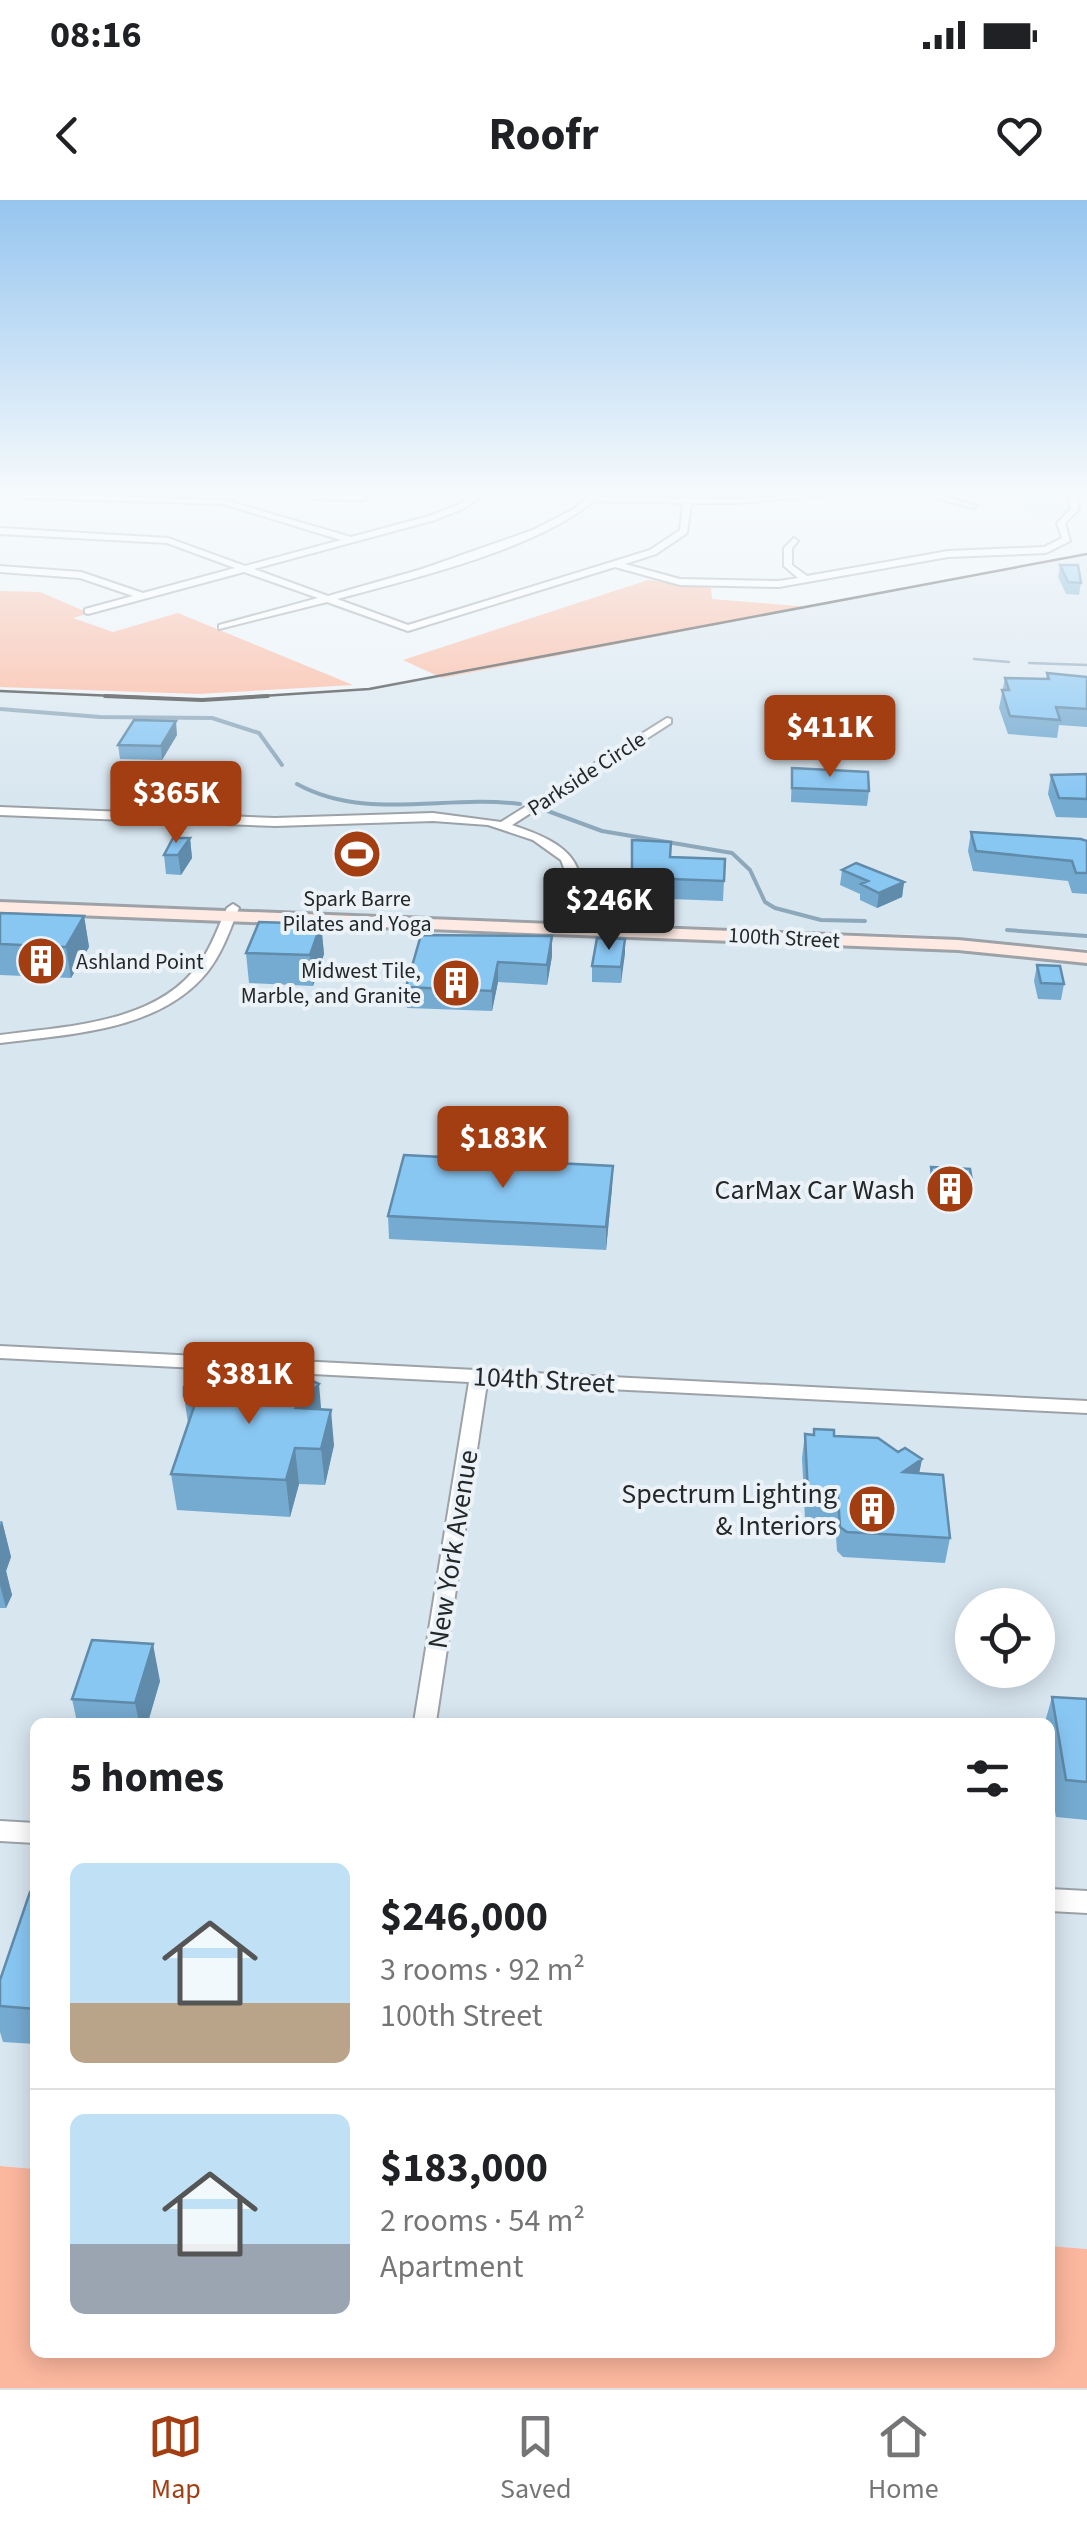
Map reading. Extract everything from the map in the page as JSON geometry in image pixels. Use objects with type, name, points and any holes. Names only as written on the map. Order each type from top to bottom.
[{"type":"main road","name":"100th Street","points":[[0,903],[961,937],[1087,949]]},
{"type":"main road","name":"100th Street","points":[[568,923],[958,945],[1087,958]]},
{"type":"street","points":[[134,593],[142,596]]},
{"type":"street","points":[[88,610],[153,593]]},
{"type":"street","points":[[315,593],[408,628],[521,593]]},
{"type":"street","points":[[222,627],[339,593]]},
{"type":"street","name":"Parkside Circle","points":[[504,825],[667,721]]},
{"type":"street","points":[[0,811],[306,823],[433,816],[504,825],[537,837],[566,858],[574,879],[568,923]]},
{"type":"street","points":[[0,1039],[112,1020],[168,998],[204,968],[231,911]]},
{"type":"street","name":"104th Street","points":[[0,1352],[1087,1407]]},
{"type":"street","name":"New York Avenue","points":[[426,1718],[479,1376]]},
{"type":"street","points":[[0,1831],[30,1833]]},
{"type":"street","points":[[1055,1900],[1087,1902]]},
{"type":"shaded area","points":[[0,593],[43,593],[89,613],[73,618],[113,632],[178,613],[353,685],[198,694],[0,687]]},
{"type":"shaded area","points":[[608,593],[711,593],[712,599],[810,607],[442,678],[403,660]]},
{"type":"shaded area","points":[[879,593],[1087,593],[1087,949],[922,935],[0,900],[0,691],[202,700],[369,689]]},
{"type":"shaded area","points":[[0,907],[958,945],[1087,958],[1087,2249],[1055,2246],[1055,1718],[30,1718],[30,2169],[0,2166]]},
{"type":"shaded area","points":[[0,2166],[30,2169],[30,2358],[1055,2358],[1055,2246],[1087,2249],[1087,2388],[0,2388]]},
{"type":"building","points":[[1047,673],[1087,677],[1087,709],[1056,707],[1060,720],[1010,716],[1002,690],[1009,690],[1005,678],[1049,679]]},
{"type":"building","points":[[134,720],[176,721],[161,746],[118,745]]},
{"type":"building","points":[[792,768],[868,772],[869,791],[792,788]]},
{"type":"building","points":[[1087,774],[1087,799],[1059,798],[1051,775]]},
{"type":"building","points":[[971,832],[1087,841],[1087,873],[1076,873],[1072,861],[976,851]]},
{"type":"building","points":[[173,838],[190,838],[178,855],[164,855]]},
{"type":"building","points":[[632,840],[671,842],[670,857],[725,859],[724,881],[645,878],[632,871]]},
{"type":"building","points":[[856,863],[904,882],[879,893],[861,884],[868,881],[842,870]]},
{"type":"building","points":[[0,913],[84,916],[66,947],[0,944]]},
{"type":"building","points":[[259,922],[321,924],[310,955],[246,953]]},
{"type":"building","points":[[421,935],[552,936],[547,965],[498,962],[492,991],[406,987]]},
{"type":"building","points":[[597,938],[625,939],[621,967],[592,966]]},
{"type":"building","points":[[1037,965],[1060,966],[1064,984],[1041,983]]},
{"type":"building","points":[[404,1155],[613,1166],[606,1227],[388,1216]]},
{"type":"building","points":[[931,1167],[970,1169],[973,1188],[934,1186]]},
{"type":"building","points":[[226,1374],[306,1378],[319,1384],[296,1408],[331,1410],[321,1449],[295,1448],[286,1480],[171,1474],[195,1404],[184,1396],[184,1387],[197,1381],[223,1381]]},
{"type":"building","name":"Spectrum Lighting & Interiors","points":[[814,1429],[834,1430],[834,1436],[878,1438],[898,1452],[905,1448],[922,1459],[903,1472],[943,1475],[950,1538],[847,1532],[840,1527],[838,1496],[808,1494],[805,1434],[814,1435]]},
{"type":"building","points":[[92,1640],[153,1644],[135,1703],[72,1699]]},
{"type":"building","points":[[1052,1697],[1087,1699],[1087,1782],[1066,1780]]},
{"type":"building","points":[[30,1892],[30,2009],[0,2006],[0,1980]]},
{"type":"waterway","points":[[974,659],[1009,662]]},
{"type":"waterway","points":[[1029,663],[1087,665]]},
{"type":"waterway","points":[[0,709],[100,717],[212,718],[259,733],[282,765]]},
{"type":"waterway","points":[[297,784],[350,802],[520,804]]},
{"type":"waterway","points":[[545,810],[602,831],[732,853],[750,870],[765,902],[775,908],[821,920],[865,921]]},
{"type":"waterway","points":[[1007,930],[1087,936]]},
{"type":"railway","points":[[230,698],[369,689],[879,593]]},
{"type":"railway","points":[[0,691],[161,698]]},
{"type":"railway","points":[[105,696],[202,700],[268,696]]},
{"type":"place","name":"Spark Barre Pilates and Yoga","points":[[357,854]]},
{"type":"place","name":"Ashland Point","points":[[41,961]]},
{"type":"place","name":"Midwest Tile, Marble, and Granite","points":[[456,983]]},
{"type":"place","name":"CarMax Car Wash","points":[[950,1189]]},
{"type":"place","name":"Spectrum Lighting & Interiors","points":[[872,1509]]}]
